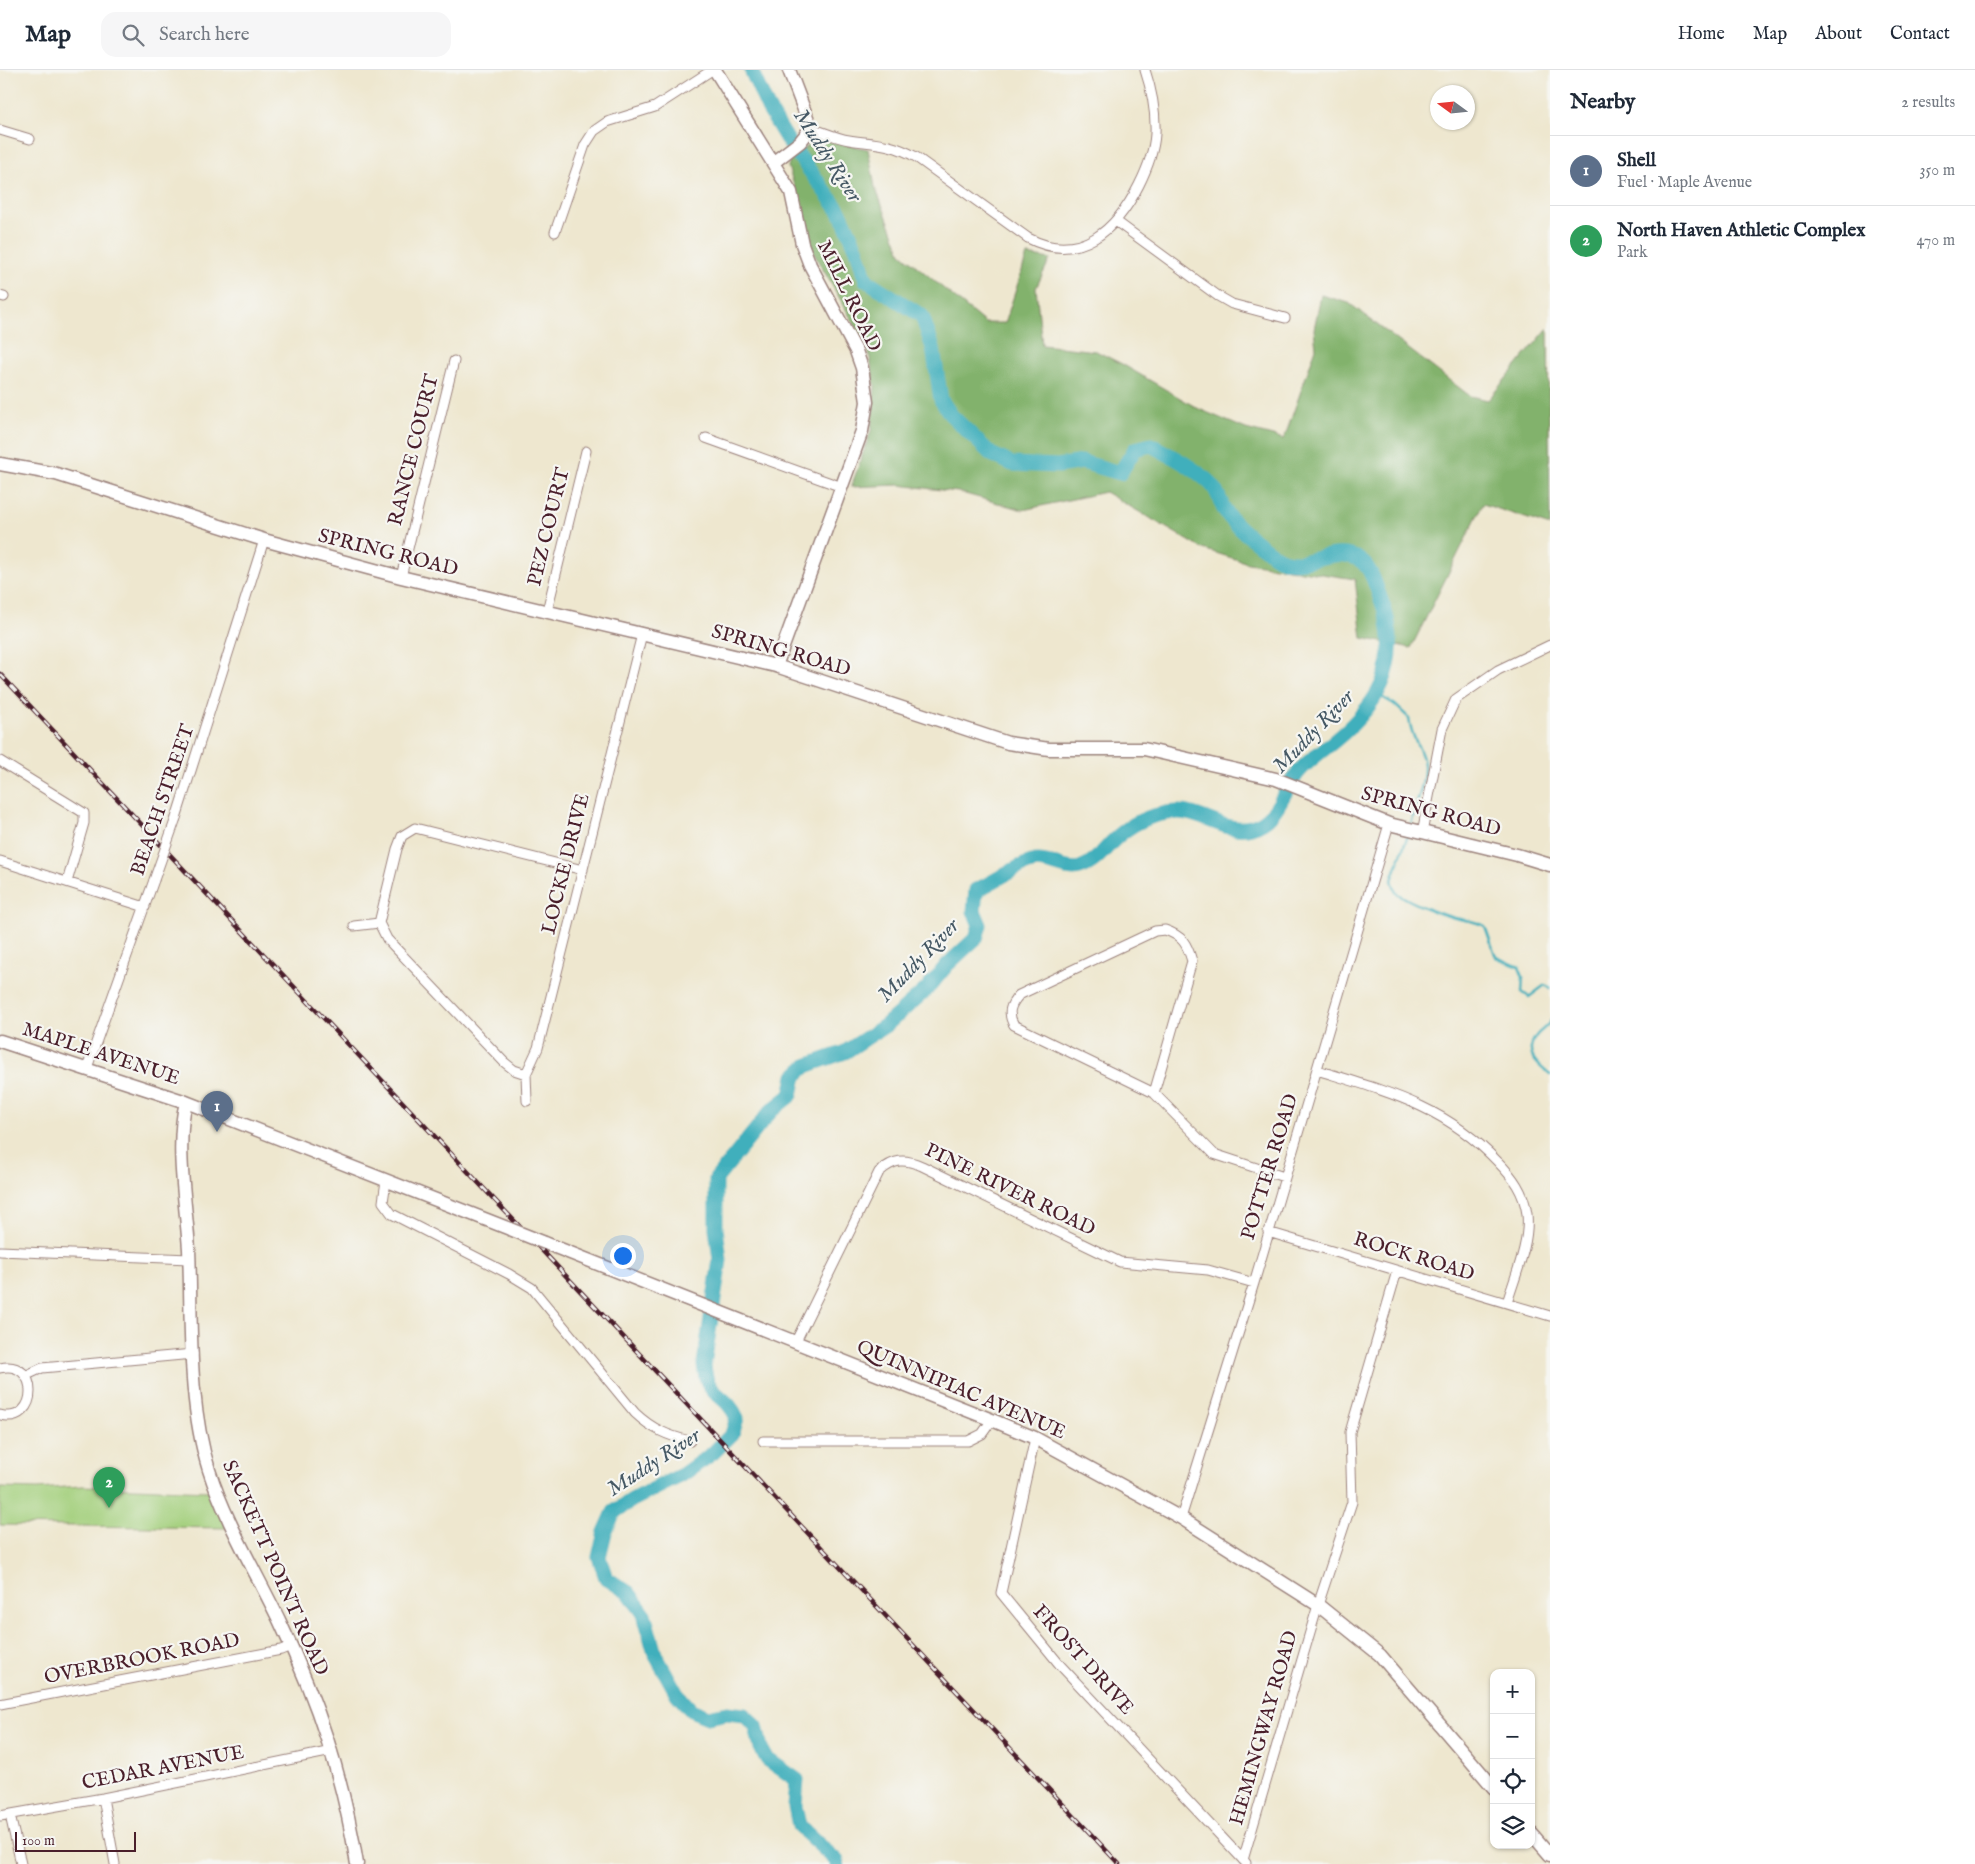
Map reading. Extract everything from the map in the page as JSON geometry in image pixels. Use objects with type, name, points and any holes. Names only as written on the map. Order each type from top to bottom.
[{"type":"street","name":"MILL ROAD","points":[[713,70],[774,162],[791,192],[802,244],[810,265],[856,351],[862,368],[867,402],[864,420],[842,487],[776,666]]},
{"type":"street","points":[[555,232],[585,146],[594,131],[607,122],[655,107],[713,70]]},
{"type":"street","points":[[789,70],[811,128]]},
{"type":"street","points":[[811,128],[848,140],[898,146],[1028,238],[1042,245],[1075,247],[1092,242],[1117,222],[1142,178],[1150,159],[1155,135],[1152,95],[1145,70]]},
{"type":"street","points":[[774,162],[800,142],[811,128]]},
{"type":"street","points":[[0,130],[30,139]]},
{"type":"street","points":[[1117,222],[1218,296],[1232,304],[1285,318]]},
{"type":"street","name":"RANCE COURT","points":[[402,577],[454,361]]},
{"type":"street","points":[[706,438],[842,487]]},
{"type":"street","name":"PEZ COURT","points":[[547,611],[586,450]]},
{"type":"street","name":"SPRING ROAD","points":[[0,464],[56,474],[264,540],[402,577],[776,666],[1008,743],[1049,749],[1144,749],[1283,782],[1389,824],[1517,855],[1550,866]]},
{"type":"street","name":"BEACH STREET","points":[[87,1068],[176,818],[264,540]]},
{"type":"street","name":"LOCKE DRIVE","points":[[527,1101],[526,1074],[538,1048],[642,634]]},
{"type":"street","points":[[1422,833],[1442,729],[1456,699],[1498,670],[1550,645]]},
{"type":"street","points":[[0,761],[84,813],[84,822],[67,882]]},
{"type":"street","name":"POTTER ROAD","points":[[1181,1518],[1318,1070],[1389,824]]},
{"type":"street","points":[[526,1074],[514,1070],[504,1062],[387,939],[379,923],[397,849],[402,836],[415,828],[583,870]]},
{"type":"street","points":[[0,861],[145,907]]},
{"type":"street","points":[[354,926],[379,923]]},
{"type":"street","points":[[1154,1093],[1192,961],[1186,942],[1175,934],[1165,930],[1155,931],[1027,990],[1012,1002],[1009,1012],[1014,1026],[1154,1093],[1214,1154],[1284,1177]]},
{"type":"street","name":"MAPLE AVENUE","points":[[0,1041],[186,1102],[386,1181]]},
{"type":"street","points":[[1318,1070],[1391,1093],[1439,1114],[1485,1147],[1513,1178],[1525,1205],[1526,1234],[1507,1303]]},
{"type":"street","name":"SACKETT POINT ROAD","points":[[186,1102],[183,1113],[183,1156],[193,1354],[199,1431],[211,1476],[291,1646],[332,1751],[344,1792],[356,1864]]},
{"type":"street","name":"PINE RIVER ROAD","points":[[796,1341],[879,1172],[890,1163],[901,1159],[922,1166],[1120,1262],[1208,1270],[1254,1283]]},
{"type":"street","points":[[386,1181],[383,1202],[392,1214],[509,1274],[532,1288],[645,1423],[666,1435],[690,1441]]},
{"type":"street","name":"QUINNIPIAC AVENUE","points":[[386,1181],[796,1341],[992,1420],[1034,1438],[1181,1518],[1318,1606],[1380,1654],[1490,1783]]},
{"type":"street","name":"ROCK ROAD","points":[[1268,1232],[1550,1316]]},
{"type":"street","points":[[0,1251],[189,1259]]},
{"type":"street","name":"HEMINGWAY ROAD","points":[[1245,1862],[1318,1606],[1352,1502],[1350,1432],[1397,1271]]},
{"type":"street","points":[[25,1376],[42,1368],[193,1354]]},
{"type":"street","points":[[0,1368],[11,1368],[25,1376],[31,1391],[26,1407],[12,1416],[0,1415]]},
{"type":"street","points":[[763,1441],[968,1441],[982,1434],[992,1420]]},
{"type":"street","name":"FROST DRIVE","points":[[1034,1438],[1002,1594],[1060,1665],[1245,1862]]},
{"type":"street","name":"OVERBROOK ROAD","points":[[0,1704],[281,1650],[291,1646]]},
{"type":"street","name":"CEDAR AVENUE","points":[[0,1816],[103,1798],[332,1751]]},
{"type":"street","points":[[103,1798],[115,1864]]},
{"type":"street","points":[[10,1815],[21,1864]]},
{"type":"street","points":[[1535,1838],[1550,1856]]},
{"type":"green space","points":[[818,139],[868,149],[875,187],[901,253],[985,323],[1005,323],[1027,255],[1050,259],[1036,288],[1042,345],[1096,351],[1199,409],[1246,429],[1284,439],[1316,348],[1314,329],[1321,295],[1349,303],[1470,396],[1488,400],[1548,328],[1550,526],[1483,504],[1411,648],[1362,638],[1355,579],[1248,563],[1203,549],[1105,492],[1023,510],[958,492],[899,485],[851,487],[871,431],[875,387],[868,348],[813,252],[802,209],[788,167],[790,158]]},
{"type":"green space","points":[[82,1486],[209,1491],[227,1528],[0,1525],[0,1488],[37,1489]]},
{"type":"waterway","name":"Muddy River","points":[[751,70],[768,108],[788,141],[840,212],[857,250],[866,280],[922,316],[933,348],[941,400],[951,415],[991,454],[1012,464],[1058,466],[1082,462],[1120,473],[1135,449],[1151,445],[1182,462],[1204,478],[1217,493],[1230,518],[1248,536],[1275,556],[1285,561],[1295,562],[1327,556],[1348,555],[1362,562],[1372,576],[1380,597],[1388,621],[1390,644],[1388,665],[1382,684],[1372,702],[1342,735],[1300,770],[1272,814],[1259,824],[1251,827],[1232,827],[1195,815],[1178,812],[1150,817],[1125,830],[1097,858],[1080,868],[1075,869],[1038,861],[1032,862],[976,890],[974,911],[980,925],[976,938],[947,965],[928,988],[886,1025],[845,1052],[806,1066],[795,1076],[791,1095],[771,1111],[716,1179],[716,1228],[720,1260],[704,1364],[708,1383],[732,1409],[737,1418],[732,1434],[713,1453],[682,1475],[632,1500],[614,1512],[605,1532],[599,1557],[606,1578],[629,1593],[644,1614],[655,1654],[677,1694],[691,1710],[708,1717],[727,1713],[744,1715],[756,1726],[761,1748],[767,1759],[797,1780],[795,1806],[799,1826],[837,1861],[837,1864]]},
{"type":"waterway","points":[[1378,695],[1394,704],[1409,718],[1413,735],[1423,759],[1424,774],[1411,825]]},
{"type":"waterway","points":[[1408,835],[1392,880],[1396,893],[1440,913],[1485,926],[1496,957],[1519,967],[1523,977],[1522,992],[1529,997],[1545,985],[1550,988]]},
{"type":"waterway","points":[[1550,1021],[1536,1036],[1531,1048],[1531,1053],[1536,1063],[1550,1075]]},
{"type":"railway","points":[[0,674],[1119,1864]]},
{"type":"place","name":"Shell","points":[[217,1132]]},
{"type":"place","name":"North Haven Athletic Complex","points":[[109,1508]]}]
